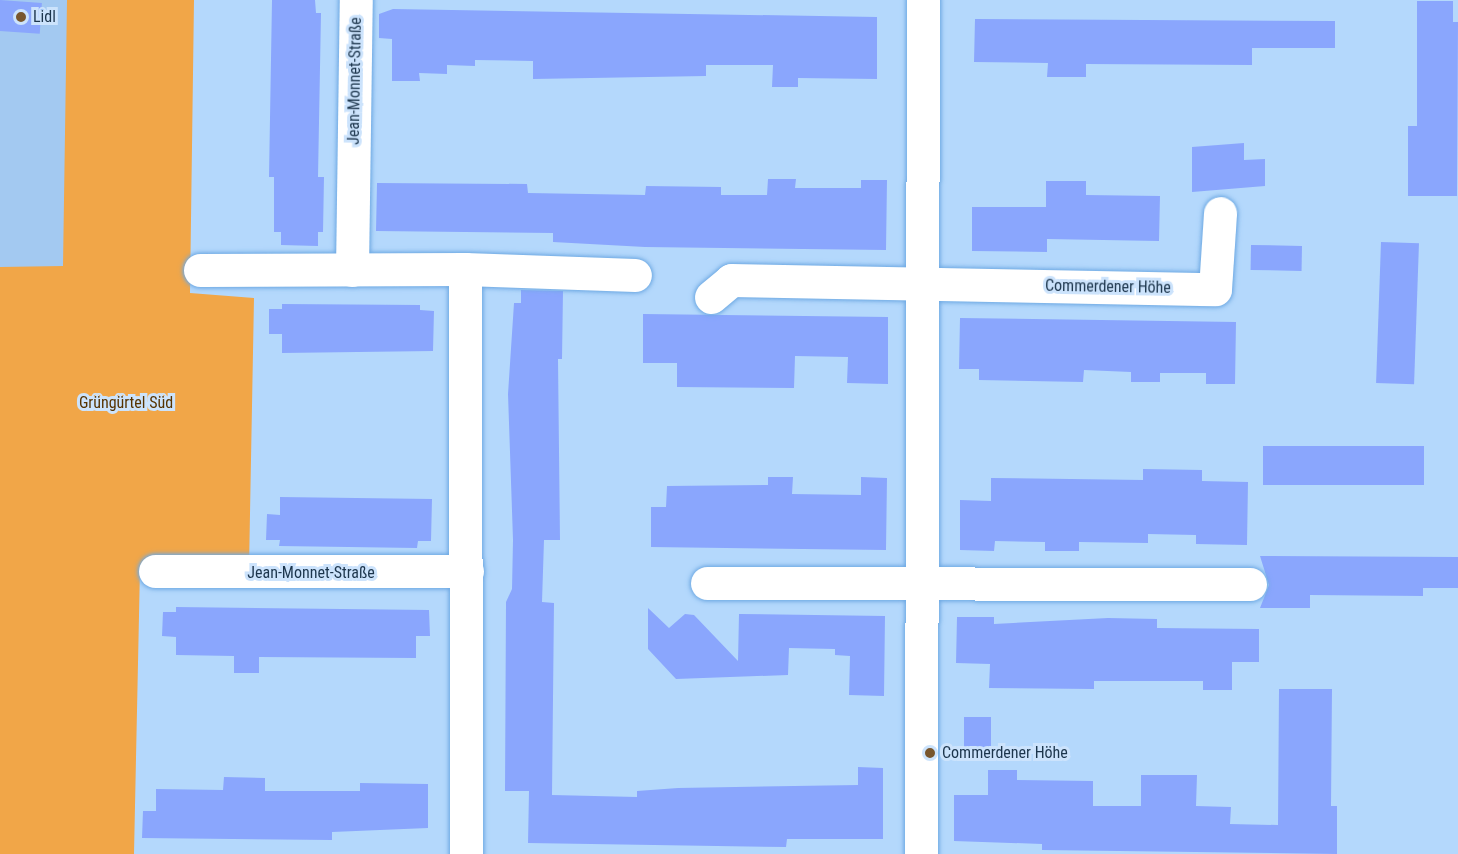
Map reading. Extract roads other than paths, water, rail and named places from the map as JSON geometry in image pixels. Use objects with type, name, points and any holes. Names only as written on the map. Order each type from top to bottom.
[{"type":"street","name":"Jean-Monnet-Straße","points":[[352,270],[356,0]]},
{"type":"street","points":[[921,854],[919,582],[923,284],[923,0]]},
{"type":"street","name":"Commerdener Höhe","points":[[711,297],[731,280],[1215,290],[1220,213]]},
{"type":"street","points":[[465,269],[466,854]]},
{"type":"street","points":[[200,270],[465,269],[635,275]]},
{"type":"street","name":"Jean-Monnet-Straße","points":[[155,571],[466,572]]},
{"type":"street","points":[[707,583],[1250,584]]},
{"type":"place","name":"Lidl","points":[[21,17]]},
{"type":"place","name":"Commerdener Höhe","points":[[930,753]]},
{"type":"park label","name":"Grüngürtel Süd","points":[[126,403]]}]
